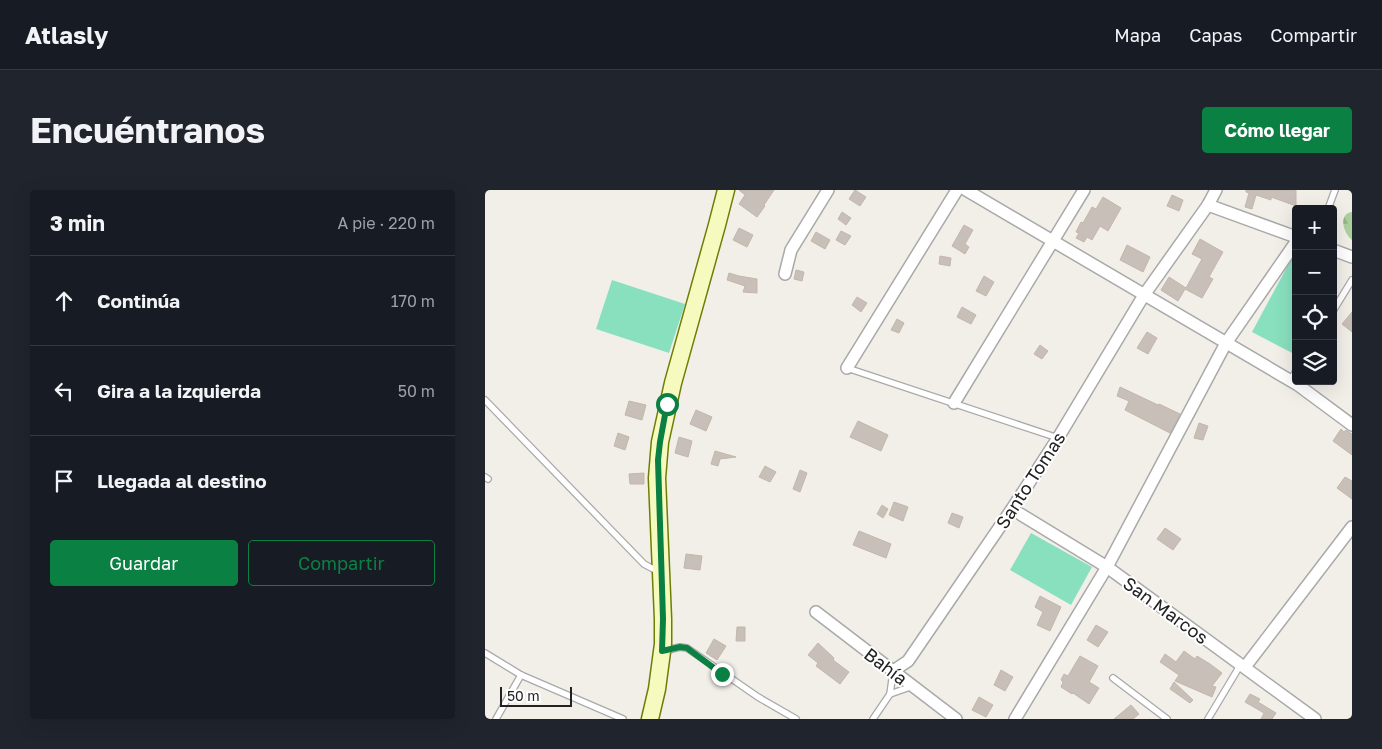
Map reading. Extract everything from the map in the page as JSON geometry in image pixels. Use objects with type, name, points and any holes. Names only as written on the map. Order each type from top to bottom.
[{"type":"street","points":[[650,719],[657,689],[662,651],[663,619],[657,478],[660,442],[673,383],[715,234],[725,190]]},
{"type":"street","points":[[785,274],[791,250],[828,190]]},
{"type":"street","points":[[847,368],[957,190]]},
{"type":"street","points":[[966,190],[1226,343],[1292,376]]},
{"type":"street","points":[[954,403],[1084,190]]},
{"type":"street","name":"Santo Tomas","points":[[893,671],[908,661],[1012,509],[1058,438],[1144,295],[1208,205],[1215,190]]},
{"type":"street","points":[[1208,205],[1292,236]]},
{"type":"street","points":[[1015,719],[1107,566],[1226,343],[1292,248]]},
{"type":"street","points":[[1337,251],[1352,257]]},
{"type":"street","points":[[1304,385],[1352,425]]},
{"type":"street","name":"San Marcos","points":[[1012,509],[1107,566],[1315,719]]},
{"type":"street","points":[[1243,666],[1352,527]]},
{"type":"street","name":"Bahía","points":[[816,612],[956,719]]},
{"type":"street","points":[[908,661],[913,686]]},
{"type":"lane","points":[[1329,205],[1335,190]]},
{"type":"lane","points":[[1337,304],[1352,280]]},
{"type":"lane","points":[[847,368],[1058,438]]},
{"type":"lane","points":[[485,400],[644,564],[661,573]]},
{"type":"lane","points":[[662,651],[680,647],[687,648],[758,697],[796,719]]},
{"type":"lane","points":[[485,654],[521,675],[623,719]]},
{"type":"lane","points":[[1208,719],[1243,666]]},
{"type":"lane","points":[[873,719],[890,694],[893,671]]},
{"type":"lane","points":[[496,719],[521,675]]},
{"type":"lane","points":[[1113,678],[1167,719]]},
{"type":"lane","points":[[890,694],[913,686]]},
{"type":"green space","points":[[1352,212],[1352,240],[1345,229],[1343,220],[1347,214]]},
{"type":"green space","points":[[1292,258],[1292,353],[1252,332]]},
{"type":"green space","points":[[612,280],[685,304],[669,353],[596,329]]},
{"type":"green space","points":[[1031,533],[1092,567],[1071,605],[1010,570]]},
{"type":"building","points":[[739,190],[774,190],[757,217],[739,204],[745,195]]},
{"type":"building","points":[[855,190],[866,197],[860,206],[849,199]]},
{"type":"building","points":[[1246,190],[1296,190],[1296,205],[1271,197],[1271,200],[1256,195],[1252,209],[1245,207],[1249,193]]},
{"type":"building","points":[[1172,195],[1183,200],[1179,211],[1167,206]]},
{"type":"building","points":[[1103,197],[1121,208],[1108,231],[1100,226],[1092,240],[1087,237],[1084,242],[1076,238],[1079,233],[1076,232],[1081,222],[1083,223],[1092,207],[1096,209]]},
{"type":"building","points":[[842,212],[851,218],[846,225],[838,219]]},
{"type":"building","points":[[964,225],[973,230],[965,244],[969,247],[965,254],[952,246]]},
{"type":"building","points":[[739,228],[753,235],[747,247],[733,240]]},
{"type":"building","points":[[841,231],[851,236],[845,245],[836,240]]},
{"type":"building","points":[[816,232],[830,240],[825,249],[811,241]]},
{"type":"building","points":[[1200,239],[1223,252],[1209,277],[1213,279],[1202,298],[1185,289],[1178,301],[1161,290],[1169,277],[1186,288],[1202,259],[1192,254]]},
{"type":"building","points":[[1127,245],[1150,257],[1143,272],[1120,260]]},
{"type":"building","points":[[940,256],[951,258],[950,266],[939,264]]},
{"type":"building","points":[[796,270],[804,272],[802,281],[794,279]]},
{"type":"building","points":[[729,273],[757,279],[757,293],[743,292],[745,286],[727,280]]},
{"type":"building","points":[[984,276],[994,282],[986,296],[976,291]]},
{"type":"building","points":[[857,297],[867,303],[861,312],[852,305]]},
{"type":"building","points":[[962,307],[976,315],[971,324],[957,317]]},
{"type":"building","points":[[1352,312],[1352,332],[1342,324]]},
{"type":"building","points":[[897,319],[904,323],[899,333],[891,330]]},
{"type":"building","points":[[1147,332],[1157,338],[1148,354],[1137,348]]},
{"type":"building","points":[[1040,345],[1048,351],[1042,359],[1034,354]]},
{"type":"building","points":[[1120,387],[1180,414],[1170,433],[1125,410],[1129,401],[1117,396]]},
{"type":"building","points":[[629,401],[646,405],[642,420],[625,415]]},
{"type":"building","points":[[696,410],[712,417],[706,431],[690,424]]},
{"type":"building","points":[[858,421],[888,435],[881,451],[850,437]]},
{"type":"building","points":[[1199,423],[1208,426],[1203,440],[1194,438]]},
{"type":"building","points":[[1341,429],[1352,434],[1352,455],[1333,441]]},
{"type":"building","points":[[618,433],[629,437],[625,450],[614,446]]},
{"type":"building","points":[[679,437],[692,441],[688,457],[675,453]]},
{"type":"building","points":[[715,451],[736,457],[720,459],[718,466],[711,464]]},
{"type":"building","points":[[765,466],[776,472],[770,482],[759,477]]},
{"type":"building","points":[[800,470],[807,473],[800,492],[793,489]]},
{"type":"building","points":[[644,473],[644,484],[630,484],[629,474]]},
{"type":"building","points":[[1345,477],[1352,481],[1352,499],[1337,488]]},
{"type":"building","points":[[894,502],[908,507],[903,521],[889,515]]},
{"type":"building","points":[[882,505],[888,509],[883,518],[877,514]]},
{"type":"building","points":[[952,513],[963,517],[959,528],[948,523]]},
{"type":"building","points":[[1165,528],[1181,539],[1173,550],[1157,539]]},
{"type":"building","points":[[859,531],[891,544],[886,558],[853,545]]},
{"type":"building","points":[[686,554],[702,556],[700,570],[684,568]]},
{"type":"building","points":[[1040,596],[1061,607],[1050,631],[1037,625],[1043,612],[1035,607]]},
{"type":"building","points":[[1096,625],[1108,632],[1098,647],[1087,640]]},
{"type":"building","points":[[737,627],[745,627],[745,641],[736,641]]},
{"type":"building","points":[[714,639],[726,646],[717,660],[706,653]]},
{"type":"building","points":[[818,643],[834,658],[833,660],[849,672],[840,684],[816,666],[818,663],[808,655]]},
{"type":"building","points":[[1184,651],[1195,659],[1197,656],[1222,673],[1212,686],[1216,687],[1212,697],[1175,681],[1179,675],[1160,662],[1165,654],[1176,662]]},
{"type":"building","points":[[1080,656],[1098,666],[1089,682],[1099,688],[1089,704],[1061,687],[1063,682],[1061,680],[1064,674],[1068,676]]},
{"type":"building","points":[[1001,670],[1013,677],[1005,691],[994,685]]},
{"type":"building","points":[[1174,682],[1193,700],[1190,703],[1170,689]]},
{"type":"building","points":[[1250,694],[1260,699],[1258,702],[1276,713],[1272,719],[1261,719],[1264,713],[1245,702]]},
{"type":"building","points":[[979,697],[993,705],[986,717],[972,710]]},
{"type":"building","points":[[1131,705],[1139,714],[1133,719],[1114,719]]},
{"type":"route","points":[[667,404],[660,442],[657,478],[663,619],[662,651],[680,647],[687,648],[722,674]]}]
